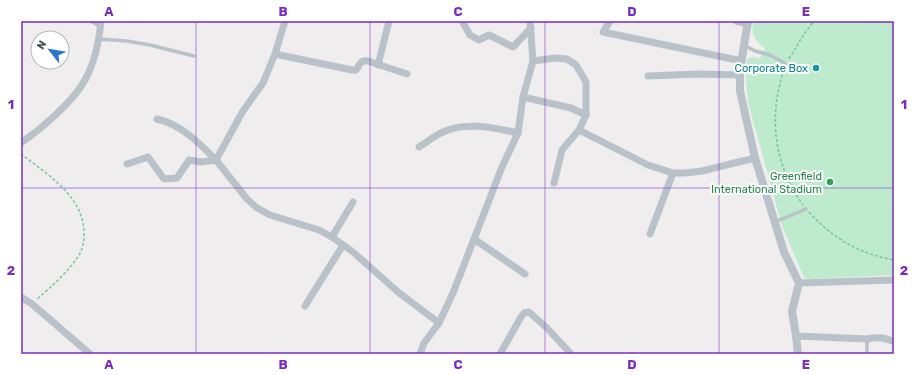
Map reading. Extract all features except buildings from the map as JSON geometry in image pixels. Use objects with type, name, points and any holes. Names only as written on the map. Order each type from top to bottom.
[{"type":"street","points":[[216,160],[243,111],[263,83],[275,54],[285,21]]},
{"type":"street","points":[[378,65],[389,21]]},
{"type":"street","points":[[462,21],[470,35],[479,40],[489,35],[513,47],[531,24]]},
{"type":"street","points":[[610,21],[604,32],[742,61]]},
{"type":"street","points":[[736,21],[748,22],[740,75],[740,91],[755,158],[784,252],[799,283],[792,311],[798,354]]},
{"type":"street","points":[[21,143],[65,105],[85,81],[96,55],[101,24]]},
{"type":"street","points":[[420,354],[424,343],[439,323],[453,293],[502,167],[518,133],[523,96],[533,61],[531,24]]},
{"type":"street","points":[[275,54],[352,70],[356,70],[360,62],[363,61],[407,74]]},
{"type":"street","points":[[533,61],[555,58],[567,59],[576,65],[586,82],[586,115],[579,130],[562,150],[554,183]]},
{"type":"street","points":[[648,76],[698,74],[740,75]]},
{"type":"street","points":[[523,96],[571,108],[586,115]]},
{"type":"street","points":[[156,119],[168,122],[188,133],[216,160],[247,199],[258,208],[270,214],[319,230],[332,237],[353,252],[398,292],[439,323]]},
{"type":"street","points":[[419,146],[444,131],[461,127],[483,126],[518,133]]},
{"type":"street","points":[[579,130],[648,165],[673,173],[702,171],[755,158]]},
{"type":"street","points":[[127,164],[148,157],[164,179],[177,178],[189,160],[201,162],[216,160]]},
{"type":"street","points":[[650,234],[673,173]]},
{"type":"street","points":[[332,237],[353,202]]},
{"type":"street","points":[[474,239],[525,274]]},
{"type":"street","points":[[305,306],[343,245]]},
{"type":"street","points":[[799,283],[894,280]]},
{"type":"street","points":[[21,297],[32,304],[90,354]]},
{"type":"street","points":[[500,354],[521,317],[524,313],[529,312],[547,328],[571,354]]},
{"type":"street","points":[[796,336],[867,339],[878,337],[885,338],[893,342]]},
{"type":"lane","points":[[90,21],[101,24]]},
{"type":"lane","points":[[99,39],[135,42],[194,56]]},
{"type":"lane","points":[[744,45],[755,51],[770,55],[786,64]]},
{"type":"lane","points":[[775,222],[806,210]]},
{"type":"lane","points":[[867,339],[867,354]]},
{"type":"path","points":[[814,21],[800,39],[786,64],[781,79],[775,109],[776,140],[784,170],[790,184],[806,210],[828,231],[841,240],[869,254],[894,260]]},
{"type":"path","points":[[21,154],[67,191],[79,208],[84,227],[84,243],[78,257],[65,273],[32,304]]},
{"type":"green space","points":[[753,21],[894,21],[894,275],[808,279],[804,277],[782,226],[748,102],[746,79],[747,59],[752,57],[760,59],[765,48],[754,37]]},
{"type":"place","name":"Corporate Box","points":[[816,68]]},
{"type":"place","name":"Greenfield International Stadium","points":[[830,182]]}]
